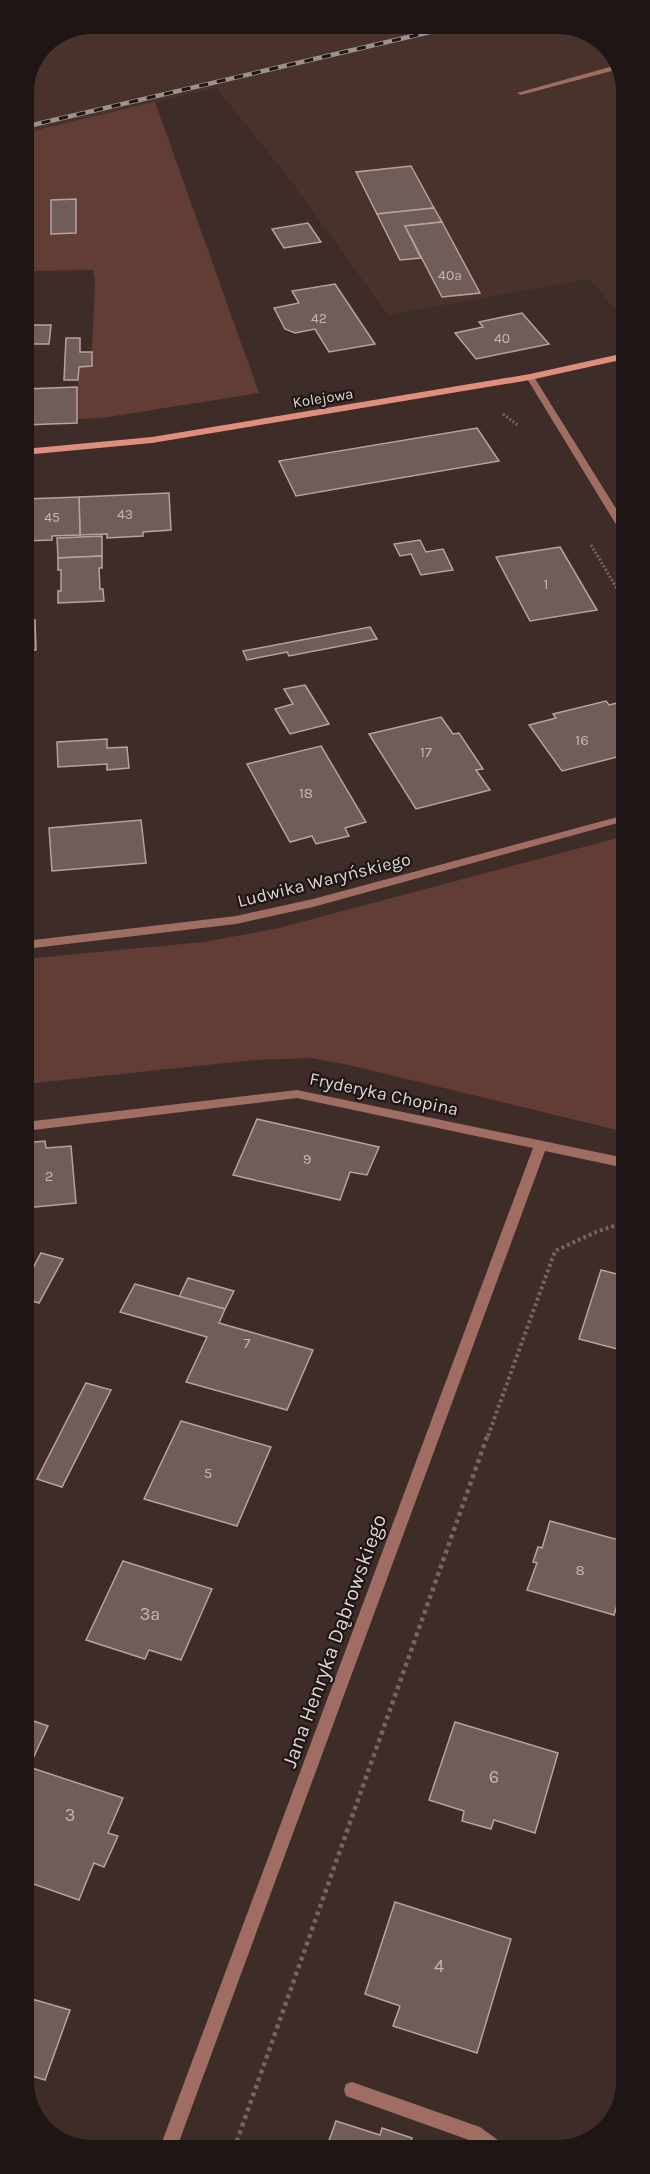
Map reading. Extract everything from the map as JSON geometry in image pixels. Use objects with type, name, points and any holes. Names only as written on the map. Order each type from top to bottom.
[{"type":"street","points":[[521,93],[610,69]]},
{"type":"street","name":"Kolejowa","points":[[34,451],[152,440],[530,377],[616,358]]},
{"type":"street","points":[[530,377],[616,516]]},
{"type":"street","name":"Ludwika Waryńskiego","points":[[34,944],[236,920],[313,903],[616,820]]},
{"type":"street","name":"Fryderyka Chopina","points":[[34,1125],[297,1094],[616,1161]]},
{"type":"street","name":"Jana Henryka Dąbrowskiego","points":[[171,2139],[540,1147]]},
{"type":"street","points":[[352,2090],[474,2133],[483,2140]]},
{"type":"path","points":[[501,413],[518,425],[524,434]]},
{"type":"path","points":[[589,543],[616,587]]},
{"type":"path","points":[[238,2139],[428,1599],[555,1251],[616,1225]]},
{"type":"shaded area","points":[[93,34],[561,35],[580,39],[590,44],[608,64],[616,93],[616,310],[589,279],[388,315],[289,178],[216,88],[34,131],[34,93],[39,70],[44,60],[60,44],[70,39]]},
{"type":"shaded area","points":[[155,102],[259,393],[102,418],[76,419],[79,367],[91,366],[95,283],[93,270],[34,271],[34,131]]},
{"type":"shaded area","points":[[616,838],[616,1130],[349,1065],[311,1058],[255,1060],[34,1083],[34,958],[203,942],[275,929]]},
{"type":"building","points":[[411,166],[434,208],[377,214],[356,172]]},
{"type":"building","points":[[76,199],[76,233],[51,234],[51,200]]},
{"type":"building","points":[[434,208],[442,222],[405,226],[421,258],[400,260],[377,214]]},
{"type":"building","points":[[442,222],[480,293],[442,297],[405,226]]},
{"type":"building","points":[[308,223],[321,242],[284,248],[272,229]]},
{"type":"building","points":[[335,284],[375,344],[329,352],[315,329],[295,333],[285,329],[274,308],[299,303],[292,291]]},
{"type":"building","points":[[522,313],[549,344],[476,359],[455,333],[483,327],[479,322]]},
{"type":"building","points":[[34,325],[51,325],[49,344],[34,344]]},
{"type":"building","points":[[66,338],[80,338],[80,352],[92,352],[92,366],[79,367],[78,380],[64,380]]},
{"type":"building","points":[[77,387],[77,423],[34,425],[34,389]]},
{"type":"building","points":[[477,428],[499,461],[296,496],[279,461]]},
{"type":"building","points":[[169,493],[171,530],[143,532],[143,536],[107,538],[107,534],[80,535],[79,497]]},
{"type":"building","points":[[79,497],[80,535],[52,536],[52,540],[34,541],[34,499]]},
{"type":"building","points":[[102,536],[102,556],[58,558],[57,538]]},
{"type":"building","points":[[420,540],[426,552],[443,549],[453,570],[421,575],[411,554],[400,556],[394,544]]},
{"type":"building","points":[[560,547],[597,610],[530,621],[496,557]]},
{"type":"building","points":[[102,556],[102,568],[99,568],[100,589],[103,589],[104,601],[58,603],[58,591],[61,591],[61,570],[58,570],[58,558]]},
{"type":"building","points":[[34,620],[35,620],[36,650],[34,650]]},
{"type":"building","points":[[370,627],[377,639],[289,656],[287,652],[247,660],[243,651]]},
{"type":"building","points":[[305,685],[329,724],[290,734],[275,709],[293,704],[284,689]]},
{"type":"building","points":[[606,701],[609,705],[616,703],[616,757],[562,771],[529,725],[556,718],[553,714]]},
{"type":"building","points":[[441,717],[453,734],[459,733],[483,769],[476,770],[490,790],[416,809],[369,734]]},
{"type":"building","points":[[107,739],[107,748],[127,747],[129,768],[107,770],[107,764],[58,767],[57,742]]},
{"type":"building","points":[[321,746],[366,822],[345,828],[349,836],[316,844],[312,836],[290,842],[247,764]]},
{"type":"building","points":[[141,820],[146,863],[52,871],[49,828]]},
{"type":"building","points":[[257,1119],[379,1147],[367,1175],[350,1172],[340,1200],[233,1175]]},
{"type":"building","points":[[45,1141],[46,1148],[71,1146],[76,1203],[34,1207],[34,1142]]},
{"type":"building","points":[[41,1253],[63,1259],[39,1303],[34,1302],[34,1266]]},
{"type":"building","points":[[601,1270],[616,1274],[616,1349],[579,1339]]},
{"type":"building","points":[[188,1278],[234,1291],[225,1309],[179,1297]]},
{"type":"building","points":[[135,1284],[225,1309],[219,1323],[313,1350],[287,1410],[186,1382],[207,1337],[120,1312]]},
{"type":"building","points":[[86,1383],[111,1390],[62,1487],[37,1479]]},
{"type":"building","points":[[181,1421],[271,1447],[237,1526],[144,1499]]},
{"type":"building","points":[[550,1521],[616,1539],[616,1608],[614,1615],[527,1590],[537,1563],[533,1562],[538,1547],[542,1548]]},
{"type":"building","points":[[123,1561],[212,1589],[181,1660],[149,1650],[145,1659],[86,1640]]},
{"type":"building","points":[[34,1721],[48,1726],[34,1756]]},
{"type":"building","points":[[455,1722],[558,1753],[535,1833],[494,1820],[491,1829],[462,1821],[464,1811],[429,1800]]},
{"type":"building","points":[[34,1769],[123,1798],[108,1833],[118,1836],[104,1867],[94,1863],[79,1900],[34,1884]]},
{"type":"building","points":[[395,1902],[511,1939],[477,2053],[393,2026],[400,2006],[365,1994]]},
{"type":"building","points":[[34,2000],[70,2010],[45,2080],[34,2077]]},
{"type":"building","points":[[336,2121],[380,2135],[382,2128],[412,2138],[412,2140],[329,2140]]},
{"type":"railway","points":[[34,125],[418,35]]}]
